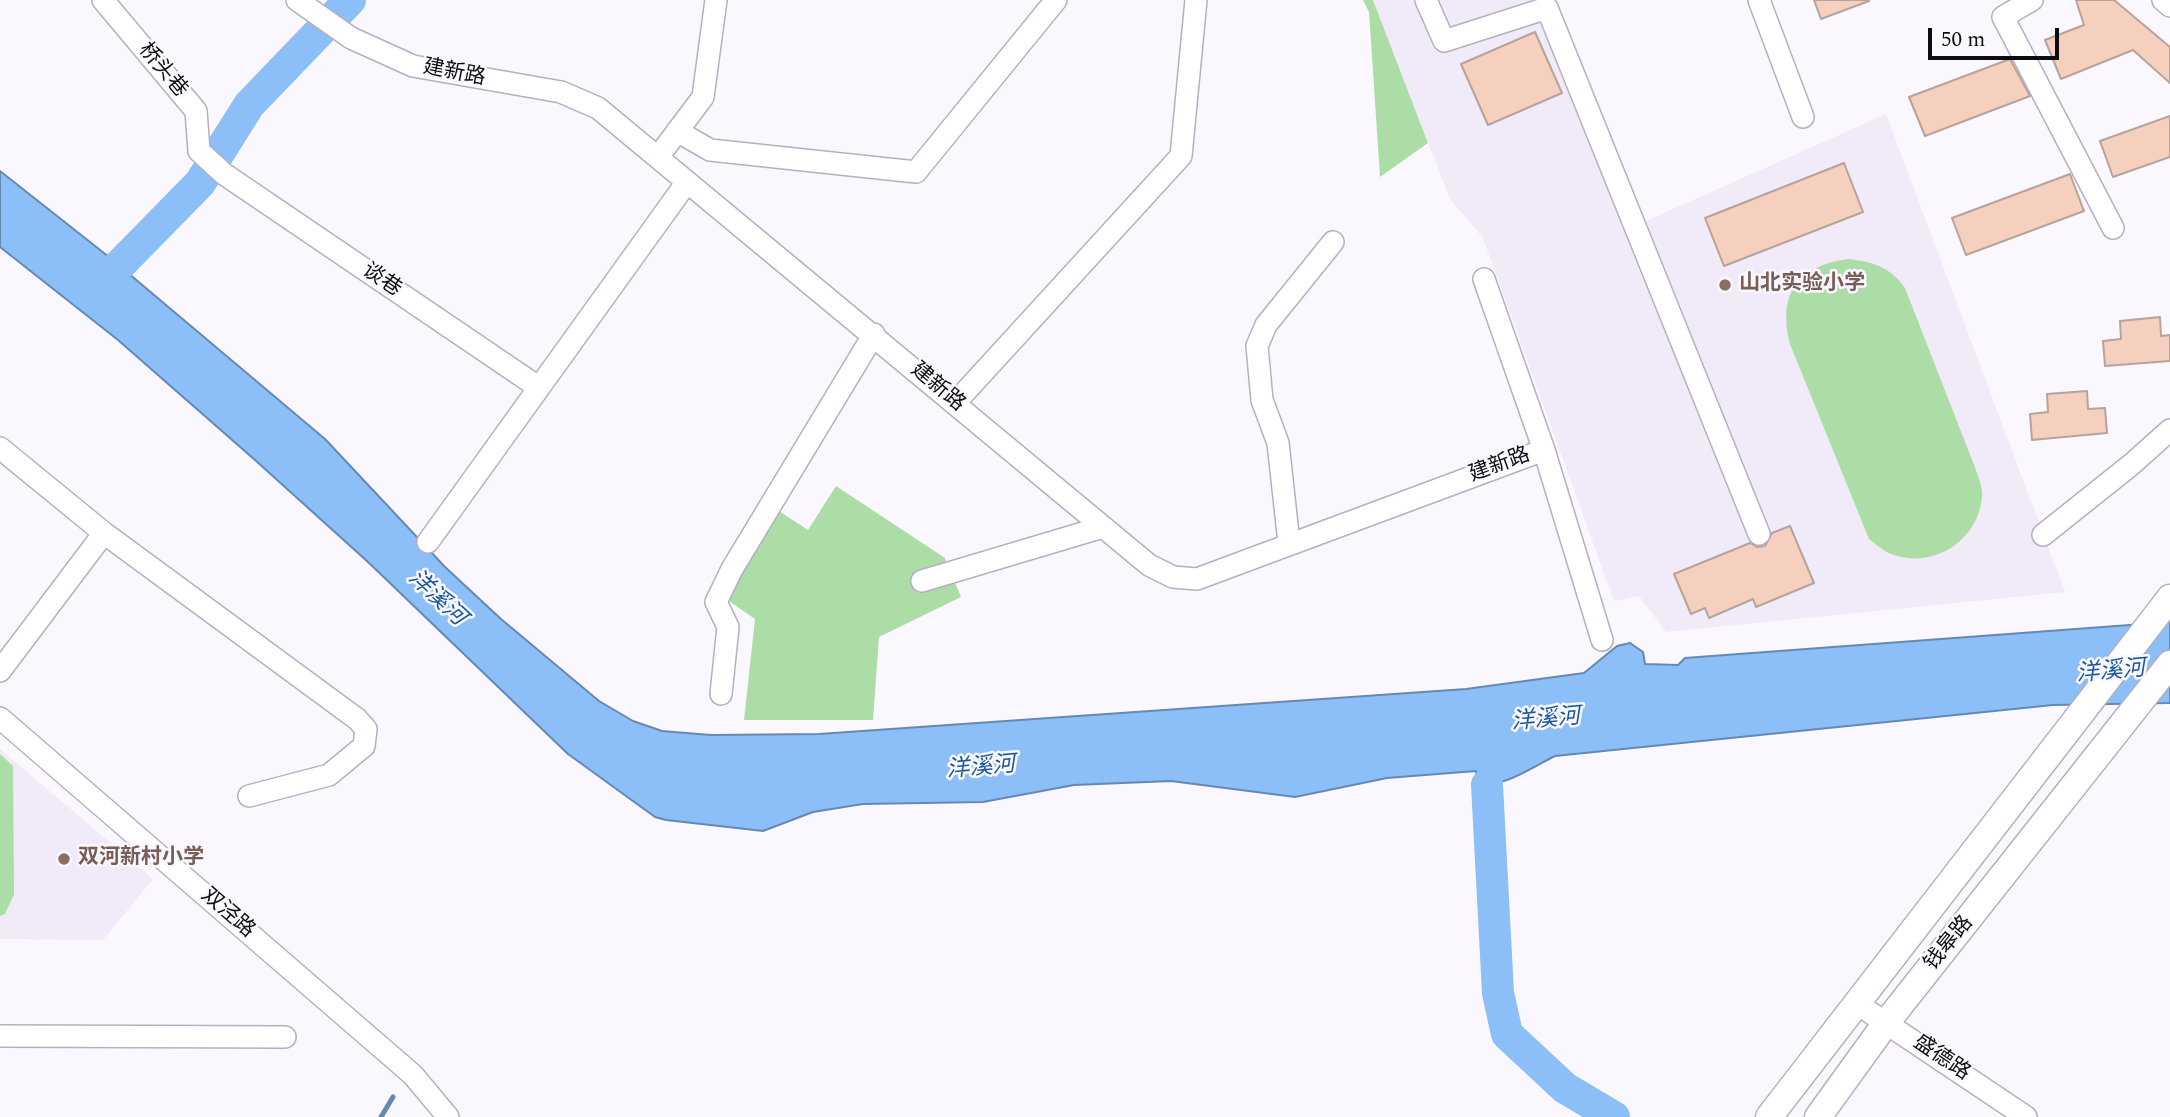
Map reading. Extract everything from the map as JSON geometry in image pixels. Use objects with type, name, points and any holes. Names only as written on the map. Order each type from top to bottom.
[{"type":"main road","name":"钱皋路","points":[[1769,1117],[1945,885],[2170,598]]},
{"type":"main road","name":"钱皋路","points":[[1818,1117],[1886,1023],[2170,664]]},
{"type":"main road","points":[[1945,885],[1953,904],[1979,907]]},
{"type":"street","name":"桥头巷","points":[[103,0],[197,111],[199,151]]},
{"type":"street","name":"建新路","points":[[297,0],[351,38],[413,66],[561,92],[598,108],[874,334],[1149,565],[1173,577],[1198,579],[1544,450]]},
{"type":"street","points":[[657,157],[703,97],[716,0]]},
{"type":"street","points":[[677,131],[710,150],[916,172],[1056,0]]},
{"type":"street","points":[[955,403],[1181,156],[1196,0]]},
{"type":"street","points":[[1426,0],[1444,41],[1547,8],[1759,534]]},
{"type":"street","points":[[1759,0],[1803,117]]},
{"type":"street","points":[[2032,0],[2003,17],[2113,228]]},
{"type":"street","points":[[2163,0],[2170,6]]},
{"type":"street","name":"谈巷","points":[[199,151],[224,174],[538,387]]},
{"type":"street","points":[[428,542],[687,181]]},
{"type":"street","points":[[1289,543],[1278,443],[1262,400],[1257,346],[1266,324],[1333,242]]},
{"type":"street","points":[[1484,279],[1544,450],[1602,640]]},
{"type":"street","points":[[721,694],[728,627],[716,602],[732,569],[874,334]]},
{"type":"street","points":[[2043,535],[2170,430]]},
{"type":"street","points":[[0,448],[104,533],[357,719],[366,729],[363,746],[329,775],[249,796]]},
{"type":"street","points":[[922,581],[1103,527]]},
{"type":"street","points":[[0,671],[104,533]]},
{"type":"street","name":"双泾路","points":[[0,718],[413,1075],[448,1117]]},
{"type":"street","name":"盛德路","points":[[1856,1003],[2026,1117]]},
{"type":"street","points":[[0,1037],[285,1037]]},
{"type":"shaded area","name":"山北实验小学","points":[[1373,0],[1557,0],[1646,221],[1886,114],[2065,592],[1666,632],[1639,596],[1614,601],[1483,238],[1450,199]]},
{"type":"shaded area","name":"双河新村小学","points":[[0,749],[153,879],[103,940],[0,939]]},
{"type":"green space","points":[[1363,0],[1373,0],[1428,143],[1380,177],[1369,12]]},
{"type":"green space","points":[[1848,259],[1887,270],[1905,288],[1979,480],[1982,497],[1979,513],[1972,527],[1963,539],[1937,555],[1907,558],[1888,553],[1869,539],[1790,344],[1787,310],[1795,285],[1816,268]]},
{"type":"green space","points":[[836,486],[945,558],[961,597],[879,637],[873,720],[744,720],[755,619],[726,599],[776,509],[808,530]]},
{"type":"green space","points":[[0,754],[13,766],[14,894],[5,914],[0,916]]},
{"type":"water","name":"洋溪河","points":[[0,171],[109,257],[325,439],[445,567],[501,619],[599,701],[633,721],[662,731],[711,735],[819,734],[1466,689],[1584,673],[1617,646],[1630,643],[1643,652],[1645,664],[1678,665],[1685,658],[2170,622],[2170,703],[2053,705],[1555,756],[1518,776],[1487,784],[1478,782],[1476,771],[1387,778],[1295,797],[1171,781],[1074,785],[983,802],[863,804],[813,812],[763,831],[666,820],[655,817],[568,754],[368,562],[255,460],[118,340],[0,247]]},
{"type":"building","points":[[1814,0],[1869,0],[1869,1],[1821,19]]},
{"type":"building","points":[[2076,0],[2114,0],[2170,47],[2170,83],[2133,50],[2061,79],[2045,40],[2084,25]]},
{"type":"building","points":[[1535,32],[1562,93],[1488,125],[1461,64]]},
{"type":"building","points":[[2010,59],[2030,96],[1925,136],[1909,97]]},
{"type":"building","points":[[2170,116],[2170,157],[2113,177],[2100,141]]},
{"type":"building","points":[[1844,163],[1863,212],[1724,266],[1705,218]]},
{"type":"building","points":[[2070,174],[2084,211],[1966,255],[1952,218]]},
{"type":"building","points":[[2160,317],[2161,336],[2170,335],[2170,361],[2105,366],[2103,341],[2121,339],[2120,321]]},
{"type":"building","points":[[2087,391],[2088,409],[2105,408],[2107,433],[2032,440],[2030,414],[2048,412],[2047,394]]},
{"type":"building","points":[[1790,526],[1814,583],[1756,607],[1753,599],[1709,618],[1705,608],[1691,614],[1674,574],[1750,543],[1757,547],[1765,546],[1772,533]]},
{"type":"waterway","points":[[99,286],[200,183],[249,105],[350,0]]},
{"type":"waterway","points":[[1487,785],[1498,993],[1507,1034],[1565,1088],[1614,1117]]},
{"type":"waterway","points":[[381,1117],[393,1097]]},
{"type":"place","name":"山北实验小学","points":[[1725,285]]},
{"type":"place","name":"双河新村小学","points":[[64,859]]}]
